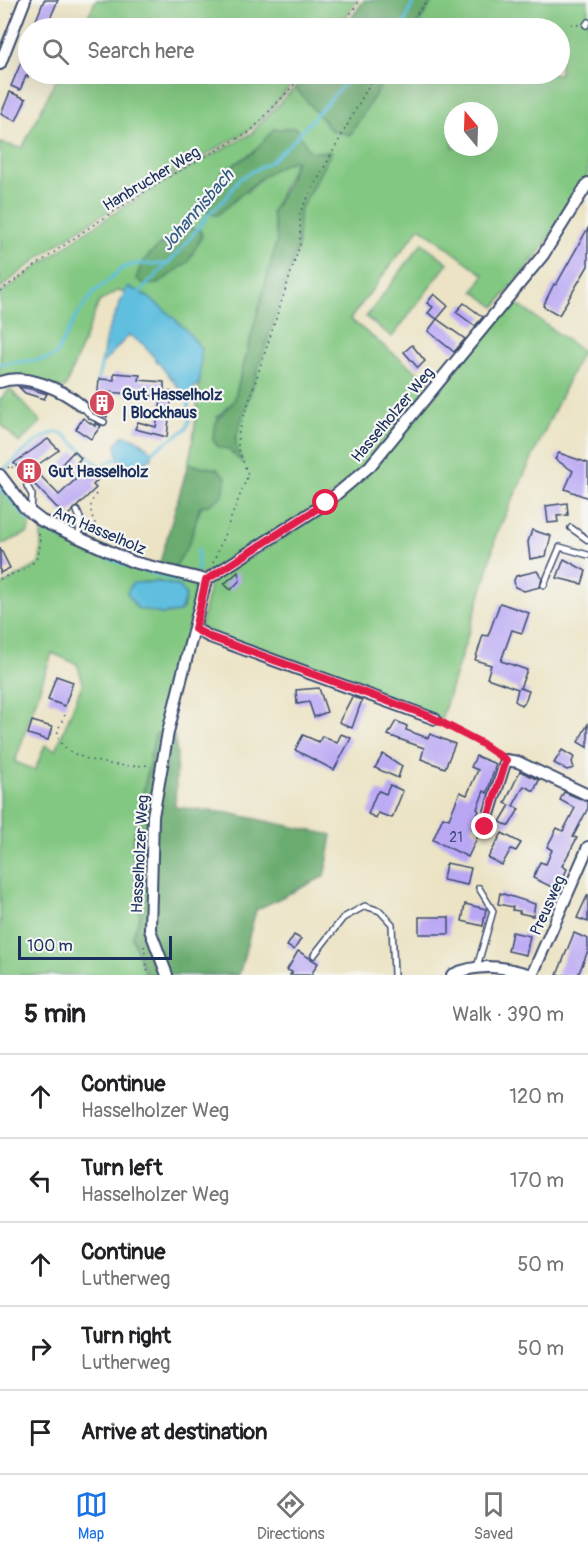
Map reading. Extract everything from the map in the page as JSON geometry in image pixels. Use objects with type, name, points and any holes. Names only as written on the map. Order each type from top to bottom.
[{"type":"street","points":[[0,64],[25,0]]},
{"type":"street","name":"Hasselholzer Weg","points":[[167,975],[150,930],[153,816],[163,759],[209,578],[326,503],[370,466],[543,255],[588,183]]},
{"type":"street","points":[[0,382],[15,379],[30,380],[63,393],[82,406]]},
{"type":"street","name":"Am Hasselholz","points":[[0,475],[31,513],[42,521],[115,555],[158,569],[209,578]]},
{"type":"street","points":[[195,629],[210,637],[435,719]]},
{"type":"street","points":[[485,827],[506,760],[518,762],[588,795]]},
{"type":"street","name":"Preusweg","points":[[531,975],[588,847]]},
{"type":"street","points":[[452,975],[477,967],[506,967],[531,975]]},
{"type":"lane","points":[[82,406],[91,416],[104,423]]},
{"type":"lane","points":[[27,486],[33,502],[31,513]]},
{"type":"lane","points":[[77,511],[80,518],[79,539]]},
{"type":"lane","points":[[571,528],[588,540]]},
{"type":"lane","points":[[544,585],[560,547],[588,555]]},
{"type":"lane","points":[[477,967],[493,912],[479,888]]},
{"type":"lane","points":[[314,955],[343,918],[365,906],[380,911],[392,924],[394,975]]},
{"type":"path","points":[[347,18],[360,0]]},
{"type":"path","points":[[414,18],[427,0]]},
{"type":"path","name":"Hanbrucher Weg","points":[[0,291],[87,229],[165,178],[250,132],[295,84]]},
{"type":"path","points":[[209,578],[248,475],[238,447],[238,435],[300,245],[300,212],[370,84]]},
{"type":"path","points":[[96,494],[91,501],[91,516],[115,555]]},
{"type":"path","points":[[0,579],[26,568],[36,560],[40,550],[42,521]]},
{"type":"path","points":[[65,715],[58,736],[64,746],[81,756],[112,766],[132,767],[163,759]]},
{"type":"path","points":[[435,719],[481,743],[506,760]]},
{"type":"path","points":[[148,975],[143,948],[150,930]]},
{"type":"green space","points":[[96,0],[358,0],[345,18],[87,18]]},
{"type":"green space","points":[[364,0],[433,0],[422,18],[351,18]]},
{"type":"green space","points":[[433,0],[588,0],[588,174],[542,249],[495,307],[474,291],[484,275],[420,227],[350,319],[432,384],[356,475],[331,496],[214,571],[203,575],[174,569],[217,469],[188,464],[196,419],[199,380],[199,362],[192,338],[170,317],[127,287],[125,292],[117,291],[99,302],[65,388],[0,380],[0,294],[88,230],[166,180],[251,134],[295,87],[331,130],[349,135],[382,84],[570,84],[570,18],[422,18]],"holes":[[[296,128],[310,152],[331,152],[299,212],[298,245],[236,437],[235,446],[242,461],[228,449],[217,417],[234,401],[277,240],[272,212],[296,160],[271,168],[247,192],[222,172],[254,152],[275,129]],[[190,228],[188,262],[157,284],[152,255],[161,243]]]},
{"type":"green space","points":[[54,84],[292,84],[260,121],[248,131],[120,204],[58,244],[0,289],[0,143],[22,148]]},
{"type":"green space","points":[[298,84],[382,84],[350,135],[331,130],[295,87]]},
{"type":"green space","points":[[296,128],[310,152],[331,152],[299,212],[298,245],[236,437],[236,446],[243,463],[228,449],[218,447],[213,440],[213,433],[219,418],[234,401],[277,240],[272,212],[287,185],[296,160],[274,169],[217,215],[213,215],[202,206],[222,172],[254,152],[274,129]]},
{"type":"green space","points":[[190,228],[200,230],[202,236],[188,262],[157,284],[145,285],[137,279],[143,262],[149,255],[174,236]]},
{"type":"green space","points":[[422,243],[448,263],[392,337],[366,317]]},
{"type":"green space","points":[[513,301],[582,351],[496,535],[487,574],[441,720],[200,628],[211,581],[311,520],[342,497],[366,475],[388,452]]},
{"type":"green space","points":[[10,389],[41,422],[19,443],[0,423],[0,399]]},
{"type":"green space","points":[[188,464],[217,469],[226,477],[223,495],[209,505],[200,506],[190,542],[174,569],[159,566]]},
{"type":"green space","points":[[0,483],[30,521],[28,533],[0,545]]},
{"type":"green space","points":[[38,523],[184,579],[194,586],[197,595],[162,730],[155,735],[132,847],[140,916],[132,938],[146,975],[0,975],[0,586],[38,565],[41,556],[42,530]],"holes":[[[142,582],[160,582],[180,587],[186,595],[183,609],[166,614],[137,608]],[[52,653],[77,664],[83,682],[56,750],[45,745],[35,770],[15,762]]]},
{"type":"green space","points":[[162,730],[174,734],[177,755],[175,807],[228,813],[332,835],[325,876],[256,910],[239,975],[146,975],[132,937],[140,916],[132,847],[155,735]]},
{"type":"water","points":[[127,287],[146,296],[167,312],[187,331],[201,349],[200,381],[190,394],[184,394],[144,345],[129,335],[101,365],[106,336]]},
{"type":"water","points":[[122,436],[142,443],[152,453],[152,458],[136,466],[119,461],[116,445]]},
{"type":"water","points":[[160,582],[180,587],[186,595],[180,612],[161,614],[137,608],[127,593],[134,583]]},
{"type":"building","points":[[44,0],[58,0],[50,18],[37,18]]},
{"type":"building","points":[[18,70],[18,84],[23,84],[20,90],[11,86]]},
{"type":"building","points":[[10,92],[26,99],[16,121],[1,114]]},
{"type":"building","points":[[588,228],[588,266],[559,315],[543,306]]},
{"type":"building","points":[[434,294],[448,306],[437,319],[428,313],[433,307],[427,303]]},
{"type":"building","points":[[464,303],[483,317],[475,326],[456,312]]},
{"type":"building","points":[[437,319],[465,339],[454,352],[428,331]]},
{"type":"building","points":[[412,345],[425,361],[418,368],[404,352]]},
{"type":"building","points":[[114,373],[140,375],[139,380],[164,382],[164,391],[172,392],[167,437],[135,429],[138,422],[156,427],[162,397],[109,392],[107,417],[96,413],[99,379],[114,380]]},
{"type":"building","points":[[19,387],[47,394],[44,399],[25,393]]},
{"type":"building","points":[[83,418],[95,426],[95,423],[101,426],[91,439],[76,429]]},
{"type":"building","points":[[48,439],[59,450],[33,468],[59,495],[76,479],[62,464],[74,451],[81,458],[74,466],[86,477],[95,468],[102,475],[93,485],[96,488],[66,517],[14,463]]},
{"type":"building","points":[[559,453],[588,463],[588,498],[565,489],[573,471],[555,459]]},
{"type":"building","points":[[567,503],[568,515],[557,516],[558,522],[548,523],[546,506]]},
{"type":"building","points":[[532,530],[551,536],[546,556],[530,559],[528,542]]},
{"type":"building","points":[[0,548],[10,568],[0,573]]},
{"type":"building","points":[[564,559],[586,571],[582,584],[557,578]]},
{"type":"building","points":[[537,571],[542,578],[540,587],[524,591],[515,587],[516,576]]},
{"type":"building","points":[[238,572],[240,580],[231,590],[224,584]]},
{"type":"building","points":[[500,603],[529,613],[522,633],[512,630],[501,661],[527,670],[520,688],[529,691],[525,702],[521,705],[515,701],[518,689],[487,678],[491,665],[475,660],[483,635],[488,636]]},
{"type":"building","points":[[56,676],[73,682],[65,706],[48,700]]},
{"type":"building","points":[[319,688],[327,712],[314,717],[309,702],[297,704],[296,690]]},
{"type":"building","points":[[352,697],[362,700],[352,728],[339,722]]},
{"type":"building","points":[[32,721],[52,727],[48,740],[28,734]]},
{"type":"building","points":[[396,721],[407,726],[406,730],[428,738],[430,734],[455,744],[445,768],[421,759],[424,748],[388,735]]},
{"type":"building","points":[[588,724],[588,748],[578,742]]},
{"type":"building","points":[[341,734],[351,738],[334,770],[295,750],[303,735],[319,742],[322,736],[337,743]]},
{"type":"building","points":[[562,750],[574,757],[572,762],[574,768],[567,770],[554,763]]},
{"type":"building","points":[[383,754],[402,766],[398,778],[375,768]]},
{"type":"building","points":[[476,756],[496,764],[487,793],[484,791],[477,809],[479,811],[472,828],[479,834],[468,857],[433,840],[443,817],[449,819],[460,792],[467,795],[478,770],[471,767]]},
{"type":"building","points":[[520,771],[539,780],[534,791],[524,786],[513,806],[519,809],[509,826],[500,822],[510,805],[505,803]]},
{"type":"building","points":[[390,785],[403,791],[392,818],[378,813],[376,818],[368,814],[376,794],[379,791],[386,794]]},
{"type":"building","points":[[564,792],[588,802],[588,808],[573,837],[577,838],[562,866],[567,869],[558,890],[533,878],[540,862],[546,864],[552,850],[547,847],[557,828],[563,831],[575,808],[560,800]]},
{"type":"building","points":[[502,833],[521,843],[516,851],[511,849],[502,865],[488,858]]},
{"type":"building","points":[[446,863],[471,868],[467,885],[443,880]]},
{"type":"building","points":[[500,893],[535,904],[533,916],[512,910],[513,907],[498,904]]},
{"type":"building","points":[[588,894],[588,922],[577,918]]},
{"type":"building","points":[[465,904],[486,909],[483,926],[462,921]]},
{"type":"building","points":[[419,917],[449,917],[449,934],[419,934]]},
{"type":"building","points":[[512,932],[530,936],[526,955],[508,951]]},
{"type":"building","points":[[574,933],[588,939],[588,951],[578,975],[557,975]]},
{"type":"building","points":[[294,935],[301,939],[294,950],[287,946]]},
{"type":"building","points":[[298,951],[318,963],[311,975],[290,975],[292,972],[287,970]]},
{"type":"waterway","name":"Johannisbach","points":[[407,18],[414,0]]},
{"type":"waterway","name":"Johannisbach","points":[[139,293],[181,250],[209,214],[226,198],[239,179],[270,162],[290,144],[344,84]]},
{"type":"waterway","points":[[0,364],[47,359],[56,355],[74,320],[93,293],[123,268],[136,264],[167,264]]},
{"type":"waterway","name":"Johannisbach","points":[[101,384],[97,383],[102,362]]},
{"type":"waterway","points":[[150,453],[186,429],[189,422],[188,391]]},
{"type":"waterway","points":[[0,473],[33,444],[56,432],[65,435],[101,466],[120,457]]},
{"type":"waterway","points":[[0,487],[28,520]]},
{"type":"waterway","points":[[43,529],[86,549]]},
{"type":"waterway","points":[[198,550],[198,572]]},
{"type":"waterway","points":[[96,553],[184,583]]},
{"type":"place","name":"Gut Hasselholz | Blockhaus","points":[[102,403]]},
{"type":"place","name":"Gut Hasselholz","points":[[29,471]]},
{"type":"route","points":[[326,503],[206,580],[195,629],[210,637],[429,716],[481,743],[506,760],[485,827]]}]
